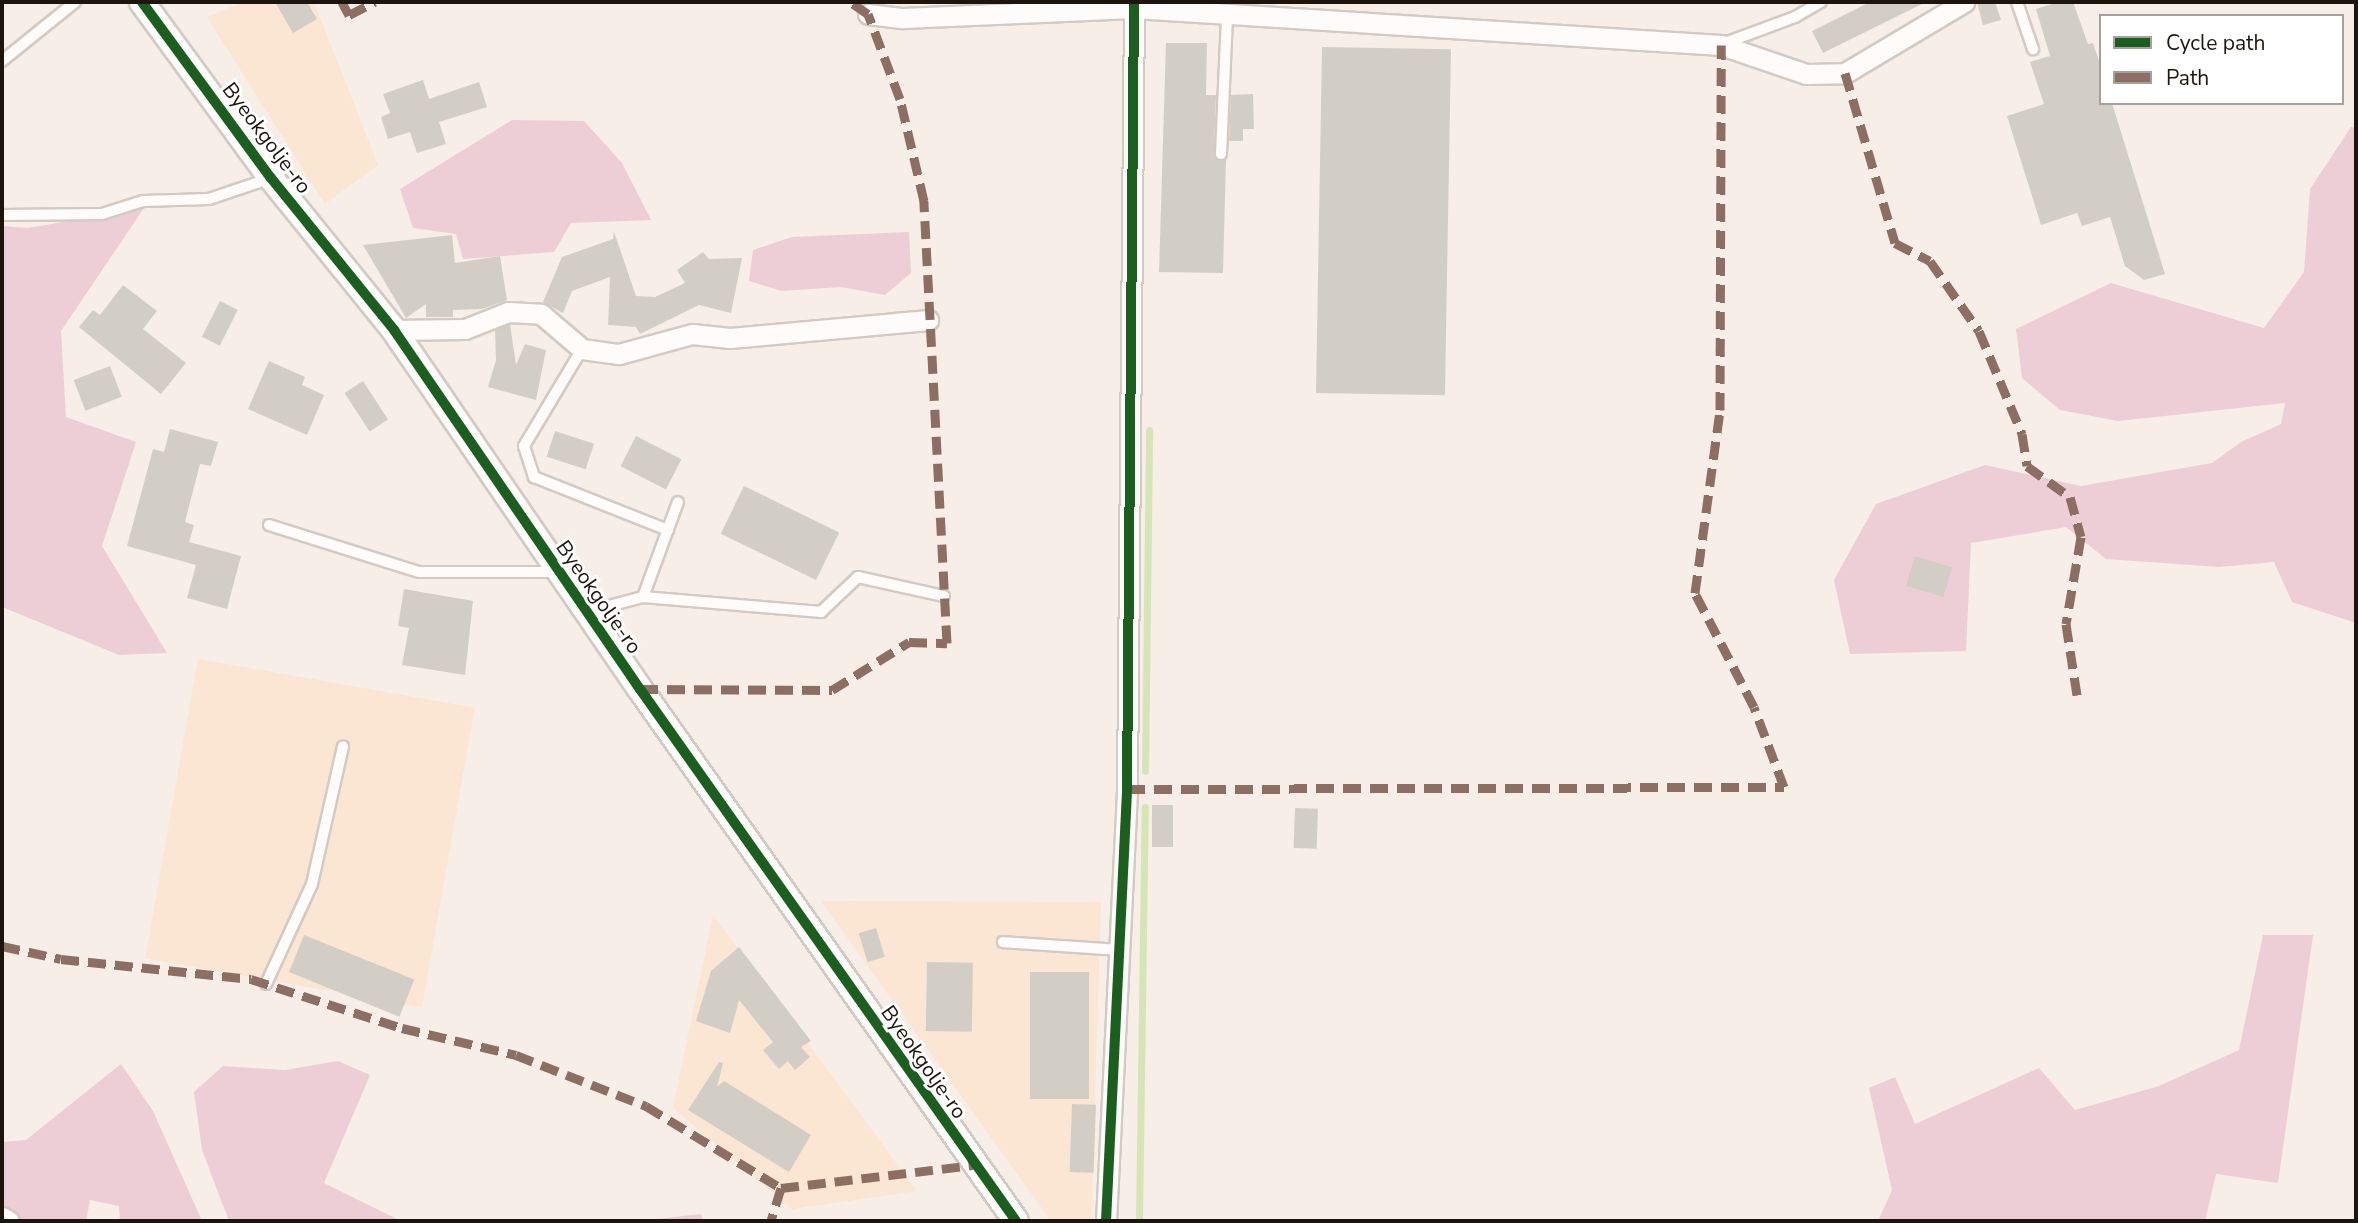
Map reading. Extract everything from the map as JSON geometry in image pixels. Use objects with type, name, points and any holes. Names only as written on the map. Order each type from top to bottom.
[{"type":"street","name":"Byeokgolje-ro","points":[[142,2],[271,178],[394,330],[558,572],[1016,1221]]},
{"type":"street","points":[[868,14],[903,18],[1134,5],[1227,14],[1721,45],[1806,74],[1845,73],[1964,2]]},
{"type":"street","points":[[1106,1221],[1127,789],[1134,5]]},
{"type":"street","points":[[394,330],[465,329],[508,312],[541,314],[582,349],[619,354],[692,334],[730,338],[928,320]]},
{"type":"street","points":[[2,1217],[9,1221]]},
{"type":"lane","points":[[2,61],[75,2]]},
{"type":"lane","points":[[1721,45],[1795,17],[1821,2]]},
{"type":"lane","points":[[2017,2],[2033,49]]},
{"type":"lane","points":[[1221,154],[1227,14]]},
{"type":"lane","points":[[2,215],[102,214],[142,201],[209,199],[271,178]]},
{"type":"lane","points":[[582,349],[524,446],[534,477],[668,530]]},
{"type":"lane","points":[[643,597],[678,502]]},
{"type":"lane","points":[[269,525],[419,572],[558,572]]},
{"type":"lane","points":[[586,612],[643,597],[821,612],[858,577],[944,596]]},
{"type":"lane","points":[[266,984],[312,884],[343,746]]},
{"type":"lane","points":[[1003,942],[1119,950]]},
{"type":"shaded area","points":[[243,2],[314,2],[378,165],[325,204],[207,17]]},
{"type":"shaded area","points":[[512,120],[584,121],[622,163],[651,220],[571,223],[554,252],[463,259],[456,234],[413,228],[400,189]]},
{"type":"shaded area","points":[[2351,127],[2356,127],[2356,623],[2292,602],[2274,562],[2219,567],[2106,559],[2066,527],[1971,543],[1966,651],[1850,654],[1834,580],[1876,504],[1985,465],[2081,486],[2212,463],[2241,442],[2281,424],[2285,403],[2118,421],[2060,410],[2022,378],[2016,329],[2111,283],[2264,328],[2304,272],[2310,189]]},
{"type":"shaded area","points":[[144,208],[61,331],[66,417],[136,442],[102,546],[167,653],[119,655],[2,607],[2,226],[28,228]]},
{"type":"shaded area","points":[[909,232],[911,273],[885,295],[841,287],[782,291],[749,281],[753,250],[792,237]]},
{"type":"shaded area","points":[[198,659],[475,708],[422,1007],[145,958]]},
{"type":"shaded area","points":[[821,901],[1101,902],[1091,1221],[1051,1221]]},
{"type":"shaded area","points":[[713,915],[917,1191],[792,1209],[673,1108]]},
{"type":"shaded area","points":[[2263,935],[2313,935],[2278,1183],[2216,1174],[2205,1221],[1878,1221],[1892,1190],[1869,1088],[1895,1077],[1915,1124],[2039,1068],[2075,1110],[2159,1086],[2239,1050]]},
{"type":"shaded area","points":[[338,1061],[370,1075],[324,1183],[401,1221],[229,1221],[202,1150],[194,1092],[223,1066],[285,1070]]},
{"type":"shaded area","points":[[121,1064],[153,1111],[202,1221],[120,1221],[119,1206],[90,1200],[86,1221],[2,1221],[2,1142],[26,1140]]},
{"type":"shaded area","points":[[701,1214],[703,1221],[645,1221],[648,1220]]},
{"type":"building","points":[[275,2],[307,2],[317,19],[293,33]]},
{"type":"building","points":[[1870,2],[1926,2],[1823,53],[1812,31]]},
{"type":"building","points":[[1977,2],[1995,2],[2001,20],[1983,25]]},
{"type":"building","points":[[2058,2],[2073,2],[2088,44],[2093,43],[2099,61],[2099,105],[2113,105],[2165,274],[2144,280],[2125,266],[2110,217],[2082,226],[2077,213],[2041,225],[2007,116],[2044,104],[2030,62],[2050,56],[2036,9]]},
{"type":"building","points":[[1166,43],[1207,43],[1206,95],[1216,95],[1214,154],[1218,161],[1226,159],[1223,273],[1159,272]]},
{"type":"building","points":[[1322,47],[1451,49],[1445,395],[1316,393]]},
{"type":"building","points":[[423,80],[429,99],[479,82],[487,107],[439,122],[446,144],[417,153],[410,132],[388,139],[381,117],[390,113],[383,94]]},
{"type":"building","points":[[1253,94],[1254,129],[1243,129],[1243,141],[1229,141],[1231,95]]},
{"type":"building","points":[[614,232],[636,296],[655,297],[685,283],[677,270],[703,252],[709,259],[742,258],[731,313],[699,305],[640,334],[636,327],[608,325],[610,277],[572,291],[563,313],[543,302],[562,257],[613,239]]},
{"type":"building","points":[[452,235],[455,263],[500,256],[507,300],[482,309],[453,310],[453,317],[426,317],[426,304],[406,318],[363,245]]},
{"type":"building","points":[[123,285],[157,311],[143,329],[186,363],[161,394],[79,327],[93,310],[100,315]]},
{"type":"building","points":[[220,301],[238,310],[220,346],[202,337]]},
{"type":"building","points":[[510,324],[516,365],[525,344],[546,350],[536,400],[488,387],[496,360],[495,330]]},
{"type":"building","points":[[269,361],[305,377],[302,385],[324,395],[307,435],[248,409]]},
{"type":"building","points":[[110,366],[122,397],[85,411],[74,380]]},
{"type":"building","points":[[363,381],[388,420],[370,432],[345,393]]},
{"type":"building","points":[[170,429],[218,442],[211,466],[200,464],[185,522],[194,525],[189,542],[241,556],[227,609],[187,598],[196,565],[127,546],[153,449],[164,452]]},
{"type":"building","points":[[555,431],[594,444],[586,469],[547,457]]},
{"type":"building","points":[[636,436],[681,459],[666,489],[621,466]]},
{"type":"building","points":[[744,486],[839,532],[816,580],[721,534]]},
{"type":"building","points":[[1915,556],[1952,567],[1943,597],[1906,586]]},
{"type":"building","points":[[404,589],[473,601],[465,675],[402,665],[409,628],[398,626]]},
{"type":"building","points":[[1152,805],[1173,805],[1173,847],[1152,847]]},
{"type":"building","points":[[1295,808],[1318,809],[1317,849],[1294,848]]},
{"type":"building","points":[[876,928],[885,957],[868,962],[859,933]]},
{"type":"building","points":[[304,935],[414,980],[399,1017],[289,972]]},
{"type":"building","points":[[739,947],[811,1041],[801,1047],[810,1057],[795,1070],[788,1061],[779,1069],[763,1050],[773,1042],[739,1000],[730,1033],[696,1021],[711,971]]},
{"type":"building","points":[[927,962],[973,963],[972,1032],[926,1031]]},
{"type":"building","points":[[1030,972],[1089,972],[1089,1099],[1030,1099]]},
{"type":"building","points":[[719,1062],[723,1063],[717,1087],[724,1081],[811,1135],[789,1172],[688,1110]]},
{"type":"building","points":[[1072,1104],[1096,1105],[1094,1173],[1070,1172]]},
{"type":"waterway","points":[[1145,771],[1149,430]]},
{"type":"waterway","points":[[1139,1221],[1145,807]]},
{"type":"marked path","points":[[342,2],[349,15],[375,2]]},
{"type":"marked path","points":[[640,689],[832,690],[909,642],[947,643],[924,201],[900,99],[868,14],[851,2]]},
{"type":"marked path","points":[[1127,789],[1784,787],[1754,707],[1695,593],[1720,410],[1721,45]]},
{"type":"marked path","points":[[1845,73],[1895,243],[1930,261],[1979,331],[2022,434],[2027,466],[2070,497],[2081,537],[2066,624],[2077,695]]},
{"type":"marked path","points":[[2,946],[61,959],[251,979],[402,1028],[516,1055],[646,1106],[781,1188],[771,1221]]},
{"type":"marked path","points":[[781,1188],[973,1165]]},
{"type":"cycle path","points":[[142,2],[271,178],[394,330],[640,689],[1016,1221]]},
{"type":"cycle path","points":[[1106,1221],[1127,789],[1134,2]]}]
